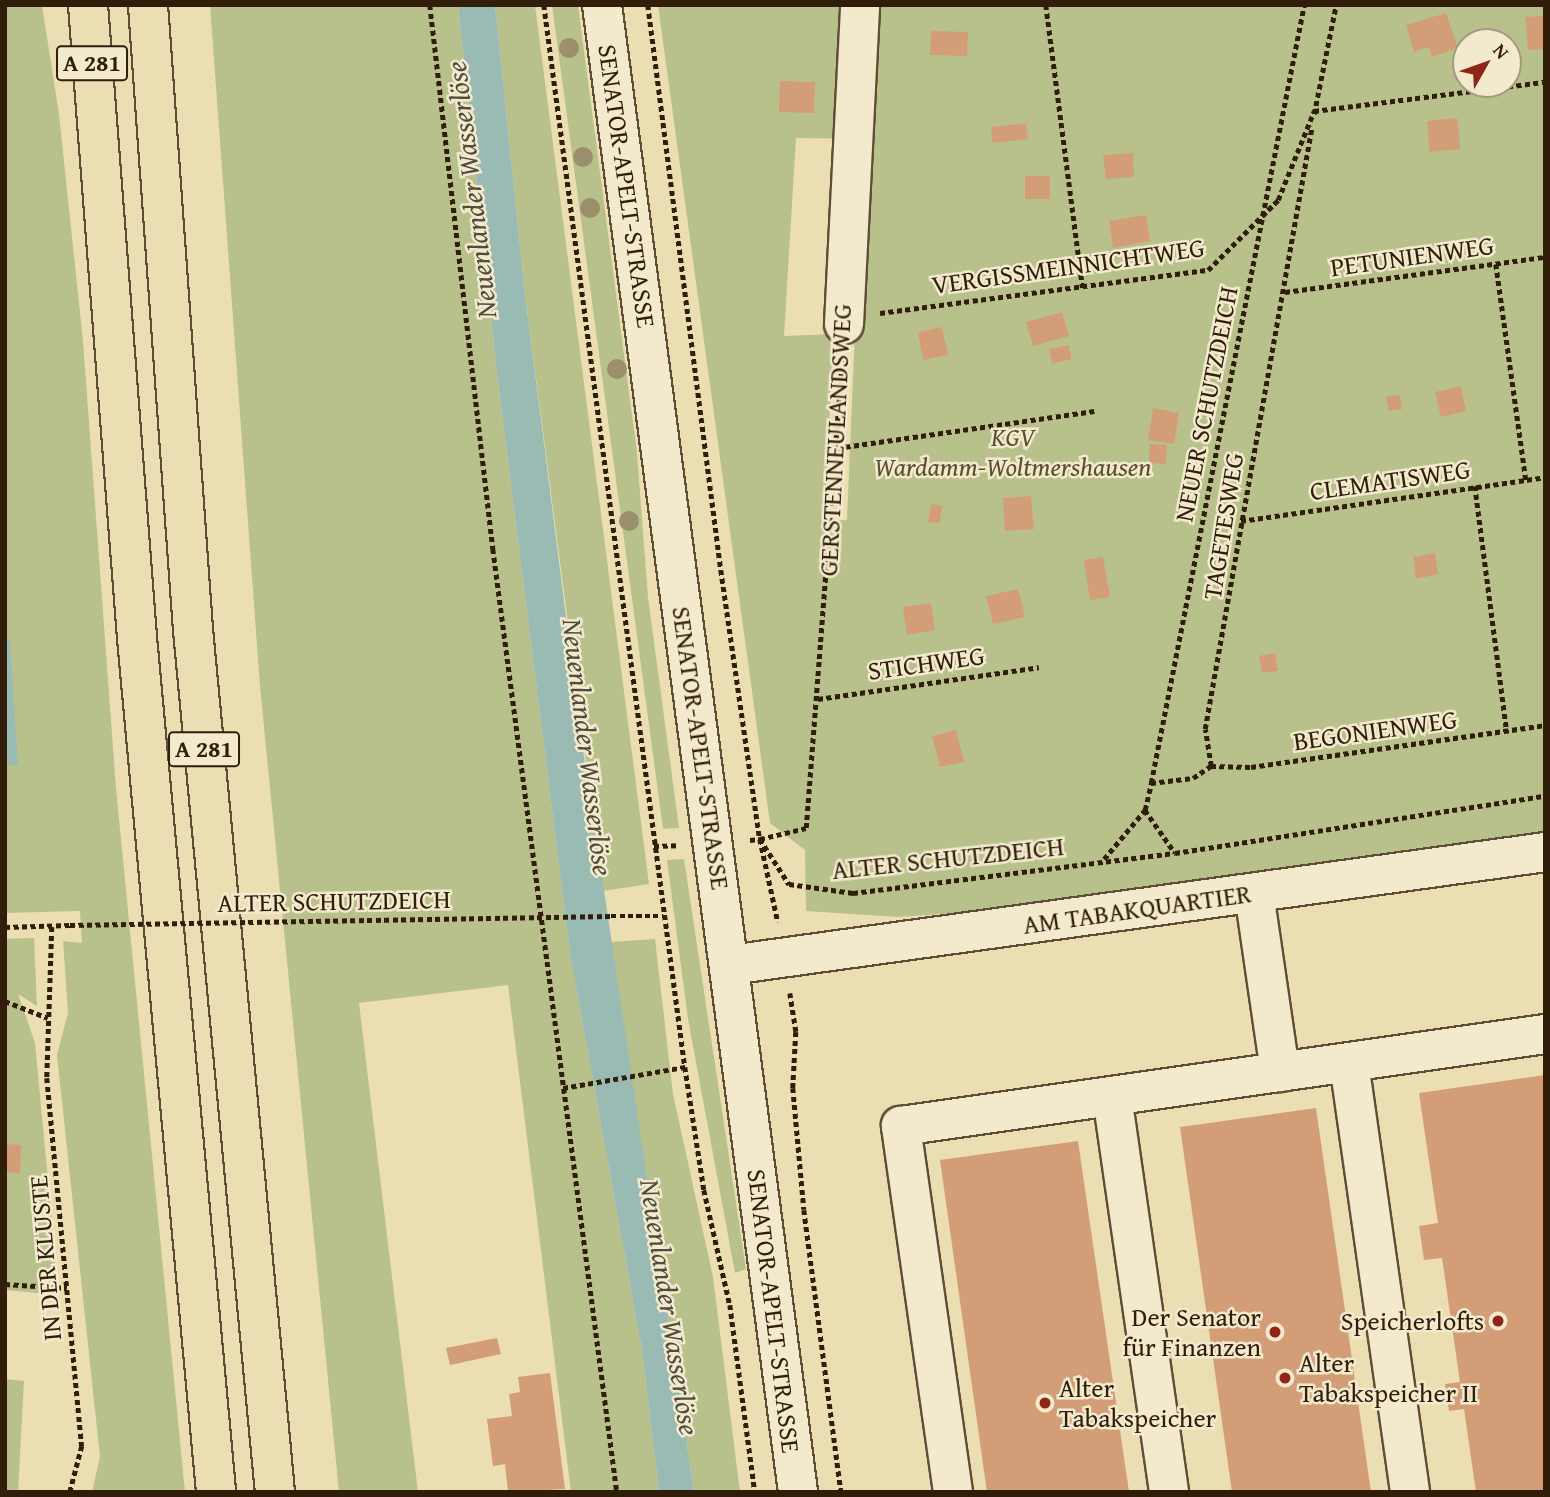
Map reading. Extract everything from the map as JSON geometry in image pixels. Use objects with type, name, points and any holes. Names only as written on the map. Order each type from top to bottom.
[{"type":"highway","name":"A 281","points":[[88,5],[137,638],[216,1492]]},
{"type":"highway","name":"A 281","points":[[148,5],[193,630],[275,1492]]},
{"type":"street","name":"SENATOR-APELT-STRASSE","points":[[602,5],[798,1492]]},
{"type":"street","name":"GERSTENNEULANDSWEG","points":[[844,320],[860,5]]},
{"type":"street","name":"AM TABAKQUARTIER","points":[[730,965],[1545,852]]},
{"type":"street","points":[[1254,893],[1280,1072]]},
{"type":"street","points":[[953,1492],[901,1126],[1545,1034]]},
{"type":"street","points":[[1349,1063],[1410,1492]]},
{"type":"street","points":[[1112,1096],[1169,1492]]},
{"type":"path","points":[[430,5],[493,550],[617,1492]]},
{"type":"path","points":[[544,5],[663,916],[704,1190],[730,1305],[755,1492]]},
{"type":"path","points":[[648,5],[760,839],[796,1032],[793,1088],[804,1210],[841,1492]]},
{"type":"path","points":[[1046,5],[1083,288]]},
{"type":"path","name":"NEUER SCHUTZDEICH","points":[[1145,810],[1304,5]]},
{"type":"path","points":[[1285,292],[1314,111],[1336,5]]},
{"type":"path","points":[[1314,111],[1545,82]]},
{"type":"path","name":"VERGISSMEINNICHTWEG","points":[[844,320],[1208,271],[1278,200],[1293,170],[1314,111]]},
{"type":"path","name":"PETUNIENWEG","points":[[1285,292],[1545,257]]},
{"type":"path","points":[[1496,264],[1526,480]]},
{"type":"path","name":"TAGETESWEG","points":[[1211,766],[1205,729],[1221,656],[1241,521],[1285,292]]},
{"type":"path","name":"GERSTENNEULANDSWEG","points":[[760,839],[806,828],[837,448],[844,320]]},
{"type":"path","points":[[837,448],[1094,411]]},
{"type":"path","name":"CLEMATISWEG","points":[[1241,521],[1545,477]]},
{"type":"path","points":[[1475,486],[1507,731]]},
{"type":"path","name":"STICHWEG","points":[[818,698],[1039,667]]},
{"type":"path","name":"BEGONIENWEG","points":[[1211,766],[1251,767],[1545,725]]},
{"type":"path","points":[[1151,783],[1193,778],[1211,766]]},
{"type":"path","name":"ALTER SCHUTZDEICH","points":[[760,839],[789,884],[821,892],[853,893],[1175,853],[1545,796]]},
{"type":"path","points":[[1145,810],[1157,834],[1175,853]]},
{"type":"path","name":"ALTER SCHUTZDEICH","points":[[1103,860],[1145,810]]},
{"type":"path","points":[[654,846],[760,839]]},
{"type":"path","name":"ALTER SCHUTZDEICH","points":[[5,927],[663,916]]},
{"type":"path","name":"IN DER KLUSTE","points":[[52,927],[47,1078],[82,1447],[70,1492]]},
{"type":"path","points":[[5,1001],[48,1018]]},
{"type":"path","points":[[563,1088],[685,1067]]},
{"type":"path","points":[[5,1283],[67,1288]]},
{"type":"green space","points":[[5,5],[42,5],[59,114],[83,341],[116,788],[185,1492],[92,1492],[100,1457],[57,1055],[68,1013],[63,941],[82,943],[80,911],[5,913]]},
{"type":"green space","points":[[210,5],[458,5],[497,374],[570,952],[642,1351],[659,1492],[571,1492],[508,985],[359,1003],[418,1492],[339,1492],[260,686]]},
{"type":"green space","points":[[495,5],[535,5],[649,884],[603,891],[525,294]]},
{"type":"green space","points":[[552,5],[578,5],[637,453],[648,597],[679,828],[663,829]]},
{"type":"green space","name":"KGV Wardamm-Woltmershausen","points":[[658,5],[1545,5],[1545,835],[1064,906],[897,917],[806,911],[805,850],[770,823]],"holes":[[[796,138],[863,139],[847,520],[825,521],[833,334],[784,336]]]},
{"type":"green space","points":[[684,859],[746,1269],[735,1273],[688,1019],[667,860]]},
{"type":"green space","points":[[34,938],[37,1006],[18,994],[35,1043],[59,1295],[5,1290],[5,939]]},
{"type":"green space","points":[[655,939],[673,1094],[713,1277],[740,1492],[694,1492],[611,942]]},
{"type":"green space","points":[[5,1379],[24,1381],[18,1492],[5,1492]]},
{"type":"water","points":[[458,5],[495,5],[525,294],[582,743],[694,1492],[659,1492],[642,1351],[570,953],[497,374]]},
{"type":"building","points":[[1446,13],[1452,30],[1452,50],[1432,57],[1429,47],[1414,52],[1406,25]]},
{"type":"building","points":[[1545,16],[1545,49],[1528,50],[1525,17]]},
{"type":"building","points":[[931,31],[968,32],[967,56],[930,55]]},
{"type":"building","points":[[780,81],[815,82],[814,113],[779,112]]},
{"type":"building","points":[[1457,118],[1460,149],[1430,152],[1427,121]]},
{"type":"building","points":[[1026,123],[1028,139],[992,143],[991,127]]},
{"type":"building","points":[[1133,153],[1134,177],[1106,179],[1103,155]]},
{"type":"building","points":[[1025,176],[1050,176],[1050,199],[1025,199]]},
{"type":"building","points":[[1146,215],[1150,241],[1113,248],[1109,221]]},
{"type":"building","points":[[1062,312],[1069,336],[1033,346],[1026,322]]},
{"type":"building","points":[[942,327],[948,355],[923,360],[918,332]]},
{"type":"building","points":[[1068,345],[1072,359],[1052,364],[1049,349]]},
{"type":"building","points":[[1461,386],[1466,411],[1441,417],[1435,392]]},
{"type":"building","points":[[1400,395],[1402,409],[1389,411],[1386,397]]},
{"type":"building","points":[[1153,408],[1179,413],[1174,444],[1148,440]]},
{"type":"building","points":[[1150,444],[1167,445],[1166,464],[1149,463]]},
{"type":"building","points":[[1031,496],[1034,529],[1005,531],[1003,498]]},
{"type":"building","points":[[931,504],[942,506],[940,523],[928,522]]},
{"type":"building","points":[[1435,553],[1438,574],[1416,579],[1413,557]]},
{"type":"building","points":[[1103,557],[1110,597],[1090,600],[1084,560]]},
{"type":"building","points":[[1018,589],[1025,617],[993,624],[986,596]]},
{"type":"building","points":[[931,603],[935,630],[907,635],[903,607]]},
{"type":"building","points":[[1275,653],[1278,671],[1262,673],[1259,656]]},
{"type":"building","points":[[956,730],[964,762],[940,767],[932,736]]},
{"type":"building","name":"Speicherlofts","points":[[1545,1075],[1545,1492],[1476,1492],[1464,1409],[1449,1411],[1445,1384],[1460,1382],[1442,1258],[1424,1260],[1419,1226],[1438,1223],[1419,1093]]},
{"type":"building","name":"Alter Tabakspeicher II","points":[[1316,1108],[1371,1492],[1232,1492],[1180,1127]]},
{"type":"building","name":"Alter Tabakspeicher","points":[[1078,1141],[1129,1492],[987,1492],[940,1160]]},
{"type":"building","points":[[5,1144],[21,1145],[20,1173],[5,1172]]},
{"type":"building","points":[[497,1338],[501,1354],[450,1365],[446,1348]]},
{"type":"building","points":[[550,1373],[565,1489],[508,1492],[505,1464],[493,1466],[487,1419],[512,1416],[509,1394],[520,1392],[518,1377]]},
{"type":"waterway","points":[[5,642],[13,761]]},
{"type":"place","name":"Speicherlofts","points":[[1498,1321]]},
{"type":"place","name":"Der Senator für Finanzen","points":[[1275,1332]]},
{"type":"place","name":"Alter Tabakspeicher II","points":[[1285,1378]]},
{"type":"place","name":"Alter Tabakspeicher","points":[[1045,1403]]},
{"type":"water label","name":"Neuenlander Wasserlöse","points":[[471,190]]},
{"type":"water label","name":"Neuenlander Wasserlöse","points":[[588,747]]},
{"type":"water label","name":"Neuenlander Wasserlöse","points":[[670,1307]]}]
